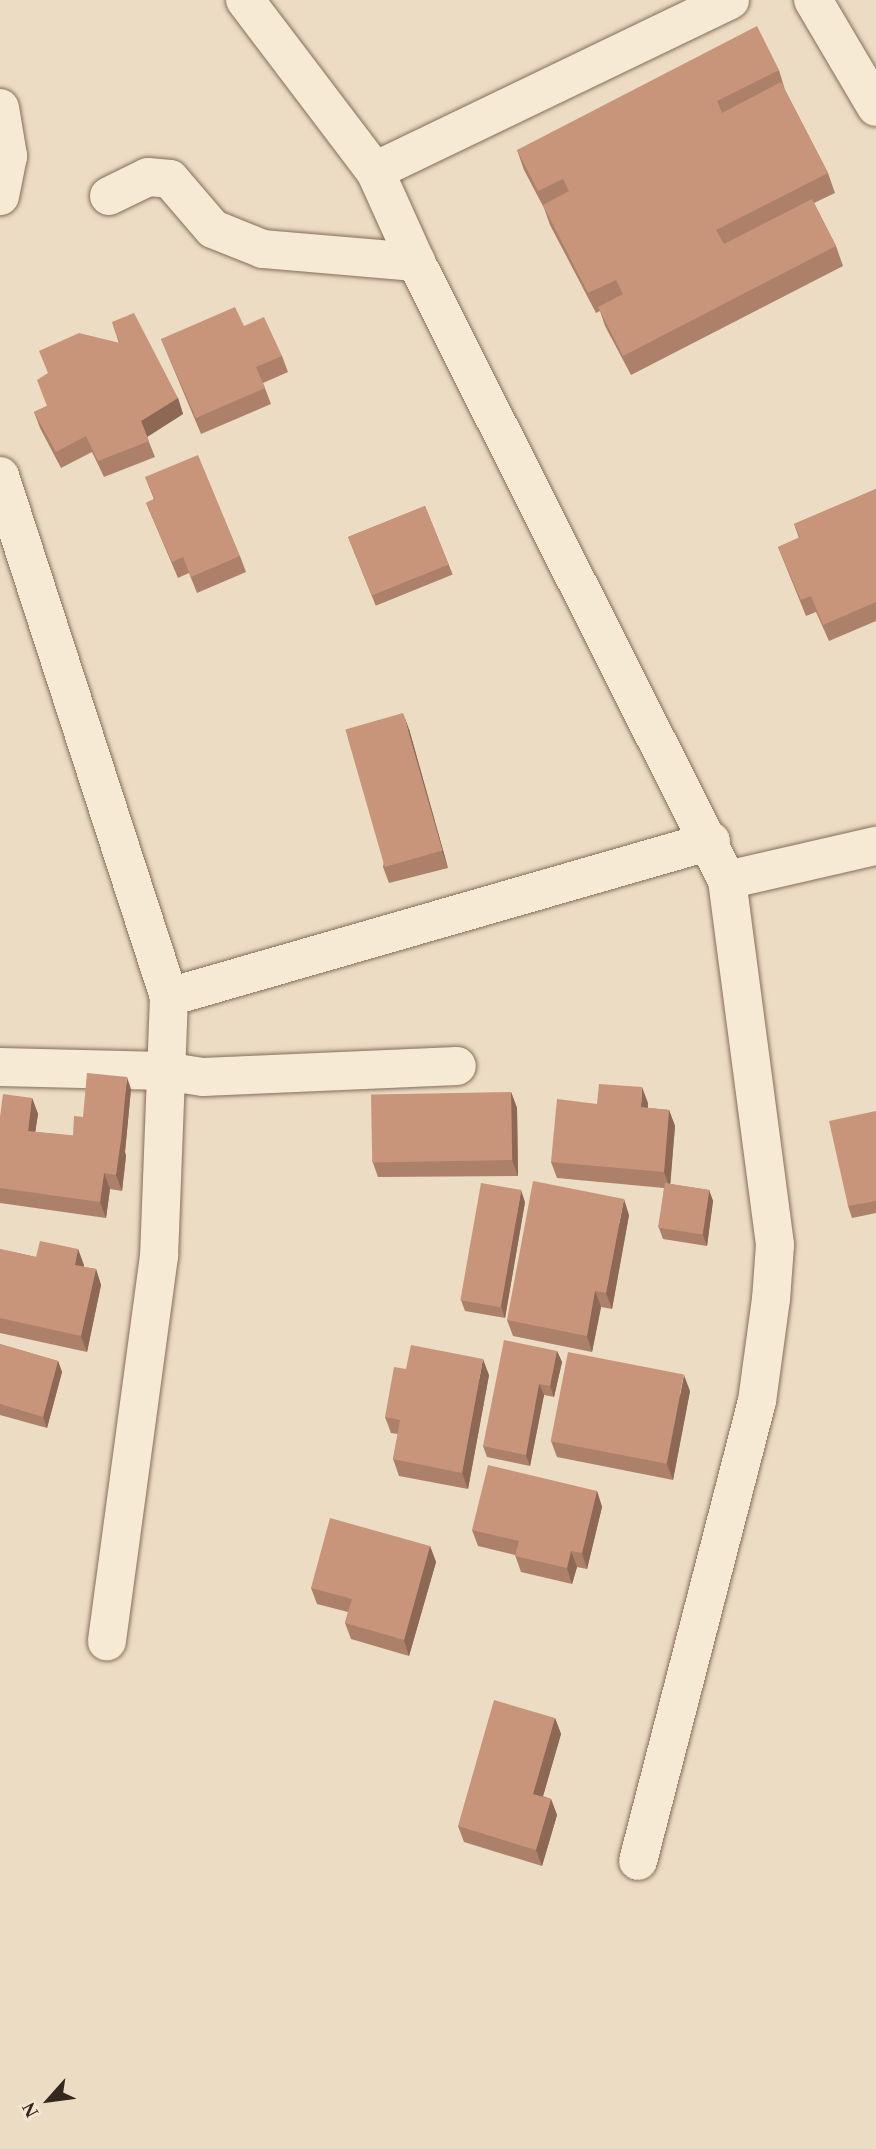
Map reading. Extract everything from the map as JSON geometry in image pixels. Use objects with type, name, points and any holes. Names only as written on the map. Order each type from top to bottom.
[{"type":"street","points":[[244,0],[375,171],[416,262],[711,841],[727,880],[775,1245],[771,1299],[757,1401],[638,1861]]},
{"type":"street","points":[[375,171],[730,0]]},
{"type":"street","points":[[813,0],[876,107]]},
{"type":"street","points":[[0,108],[8,156],[0,196]]},
{"type":"street","points":[[109,196],[148,177],[170,180],[213,229],[263,249],[416,262]]},
{"type":"street","points":[[0,476],[13,559],[169,997],[164,1070],[159,1256],[107,1642]]},
{"type":"street","points":[[169,997],[711,841]]},
{"type":"street","points":[[727,880],[876,846]]},
{"type":"street","points":[[0,1067],[164,1070],[203,1077],[457,1066]]},
{"type":"building","points":[[757,26],[779,70],[717,101],[722,113],[781,82],[828,173],[716,230],[724,244],[812,199],[836,246],[623,356],[598,307],[623,294],[616,280],[588,293],[543,205],[569,191],[563,179],[538,191],[517,150]]},
{"type":"building","points":[[235,307],[244,326],[264,317],[282,356],[256,367],[265,388],[196,418],[161,339]]},
{"type":"building","points":[[134,313],[178,398],[141,421],[149,441],[98,461],[86,436],[56,452],[34,412],[47,406],[37,380],[48,373],[39,351],[79,333],[120,343],[112,322]]},
{"type":"building","points":[[198,455],[240,556],[191,577],[183,557],[172,562],[146,503],[155,499],[145,477]]},
{"type":"building","points":[[876,489],[876,602],[823,625],[811,596],[801,600],[778,547],[800,537],[794,524]]},
{"type":"building","points":[[425,506],[449,564],[372,596],[348,537]]},
{"type":"building","points":[[403,713],[442,850],[385,867],[345,730]]},
{"type":"building","points":[[87,1073],[127,1077],[121,1141],[73,1136],[74,1116],[83,1117]]},
{"type":"building","points":[[599,1084],[642,1087],[641,1107],[669,1110],[664,1172],[551,1162],[557,1099],[597,1104]]},
{"type":"building","points":[[511,1092],[512,1160],[372,1162],[371,1094]]},
{"type":"building","points":[[3,1094],[32,1098],[28,1131],[121,1140],[116,1175],[104,1173],[100,1202],[0,1188],[0,1117]]},
{"type":"building","points":[[876,1111],[876,1201],[848,1206],[829,1121]]},
{"type":"building","points":[[533,1181],[624,1199],[606,1293],[595,1291],[587,1336],[507,1320]]},
{"type":"building","points":[[481,1183],[521,1190],[501,1307],[460,1300]]},
{"type":"building","points":[[665,1183],[709,1190],[702,1234],[658,1227]]},
{"type":"building","points":[[40,1241],[78,1249],[75,1265],[96,1269],[81,1336],[0,1318],[0,1249],[36,1257]]},
{"type":"building","points":[[504,1340],[557,1351],[550,1386],[539,1384],[526,1455],[483,1446]]},
{"type":"building","points":[[0,1344],[58,1361],[43,1417],[0,1404]]},
{"type":"building","points":[[411,1345],[483,1359],[462,1473],[393,1459],[400,1420],[385,1417],[394,1367],[406,1369]]},
{"type":"building","points":[[568,1352],[684,1375],[666,1464],[551,1441]]},
{"type":"building","points":[[488,1465],[597,1491],[582,1553],[571,1551],[567,1568],[515,1556],[519,1541],[472,1530]]},
{"type":"building","points":[[330,1518],[430,1546],[404,1640],[345,1623],[352,1599],[311,1588]]},
{"type":"building","points":[[494,1700],[555,1718],[533,1794],[551,1799],[536,1850],[458,1826]]}]
